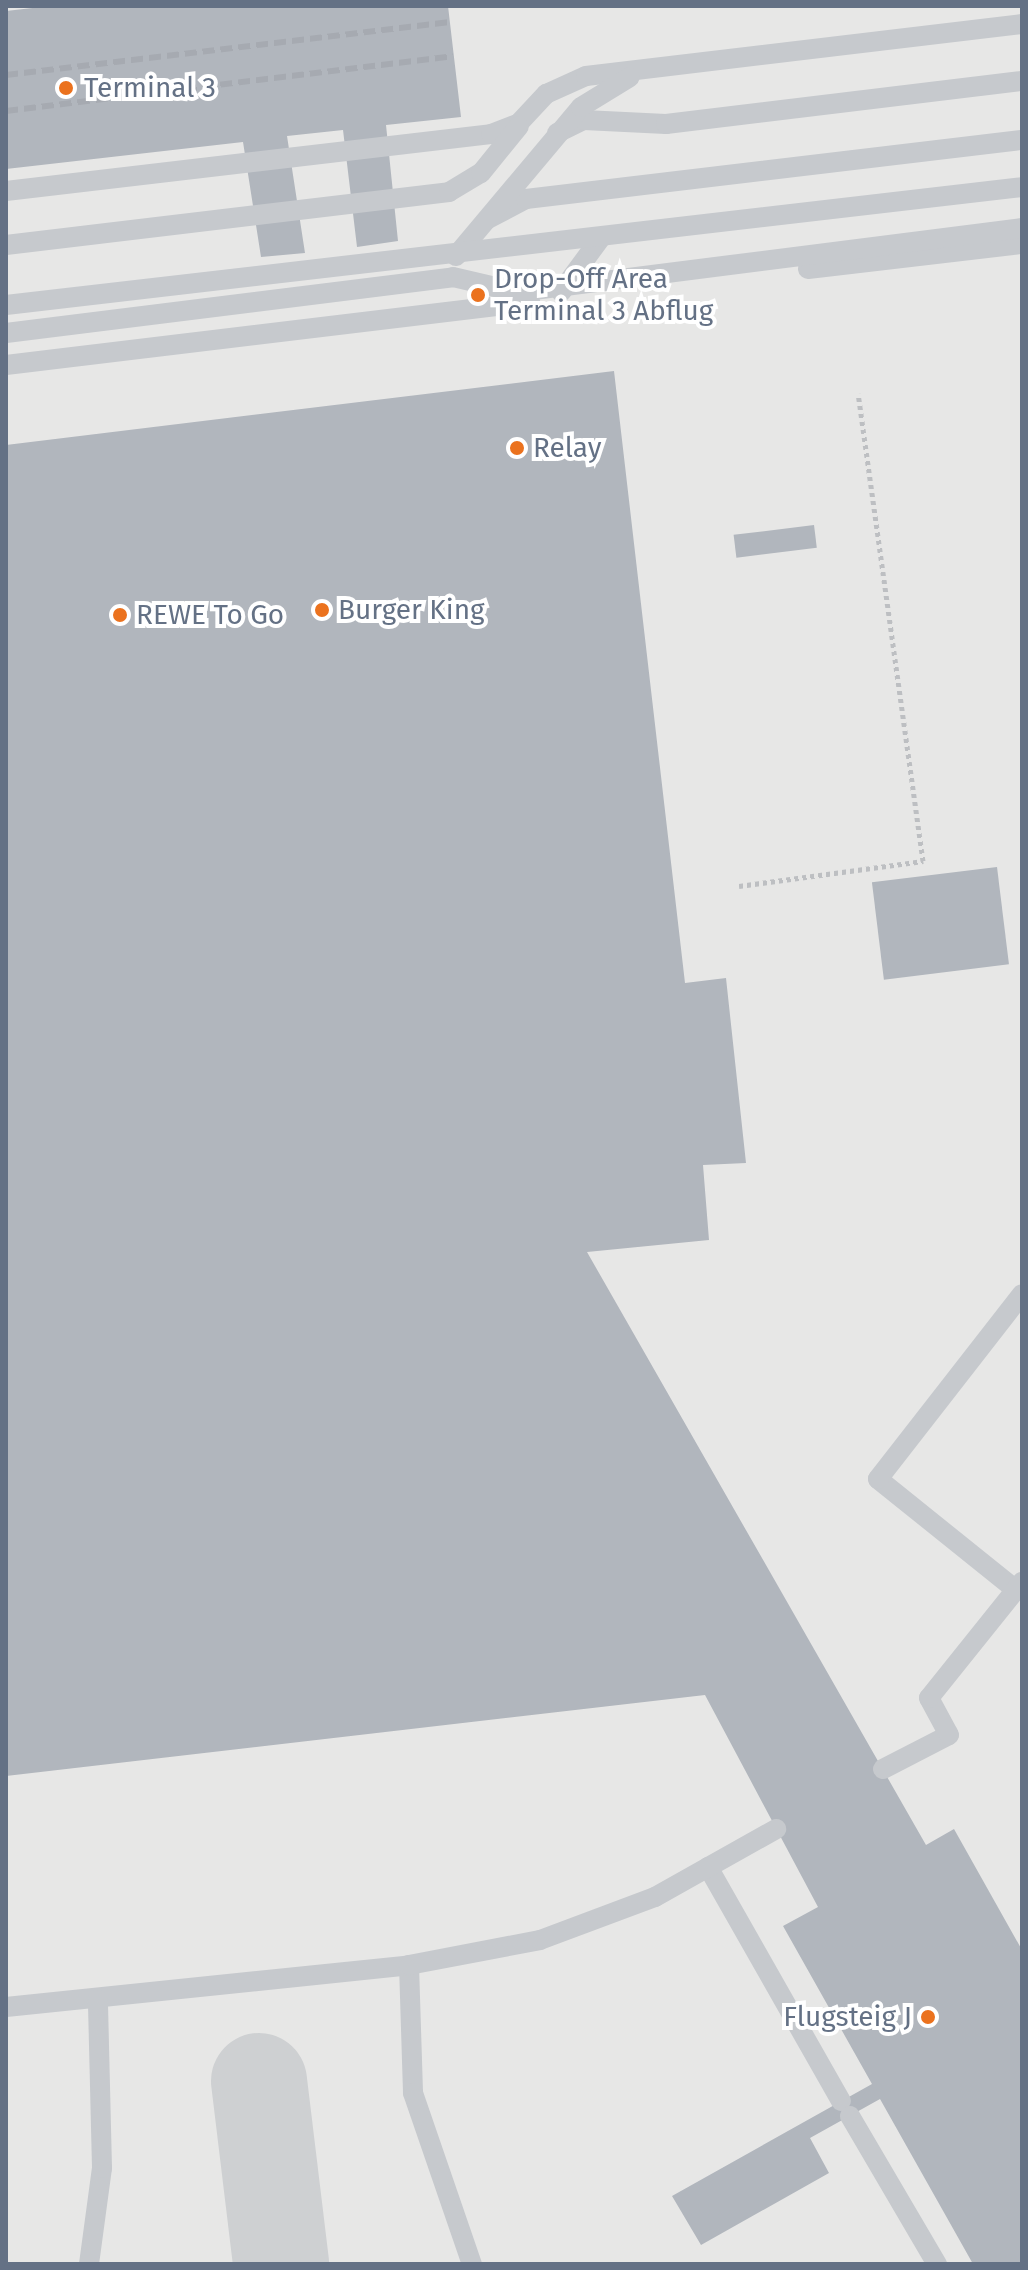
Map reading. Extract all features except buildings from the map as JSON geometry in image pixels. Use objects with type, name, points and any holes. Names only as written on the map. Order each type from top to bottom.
[{"type":"lane","points":[[6,245],[449,192],[481,173],[546,94],[586,76],[1022,24]]},
{"type":"lane","points":[[408,283],[446,266],[557,133],[601,91],[654,68]]},
{"type":"lane","points":[[557,133],[584,120],[666,124],[1022,81]]},
{"type":"lane","points":[[6,191],[491,134],[529,113]]},
{"type":"lane","points":[[488,219],[526,199],[1022,140]]},
{"type":"lane","points":[[6,305],[600,239],[1022,187]]},
{"type":"lane","points":[[6,333],[453,277],[518,292],[1022,228]]},
{"type":"lane","points":[[556,299],[600,239]]},
{"type":"lane","points":[[6,365],[1022,244]]},
{"type":"lane","points":[[448,254],[515,304]]},
{"type":"lane","points":[[883,1769],[949,1735],[929,1698],[1019,1586],[878,1479],[1022,1294]]},
{"type":"lane","points":[[6,2007],[98,2000],[409,1965],[540,1940],[601,1921],[776,1829]]},
{"type":"lane","points":[[708,1867],[937,2264]]},
{"type":"lane","points":[[409,1965],[413,2093],[472,2264]]},
{"type":"lane","points":[[89,2264],[102,2168],[98,2000]]},
{"type":"path","points":[[739,886],[923,861],[858,394]]},
{"type":"shaded area","points":[[6,6],[1022,6],[1022,2264],[6,2264]]},
{"type":"taxiway","points":[[259,2081],[281,2264]]},
{"type":"railway","points":[[6,75],[450,22]]},
{"type":"railway","points":[[6,111],[453,56]]},
{"type":"place","name":"Terminal 3","points":[[66,88]]},
{"type":"place","name":"Drop-Off Area Terminal 3 Abflug","points":[[478,295]]},
{"type":"place","name":"Relay","points":[[517,448]]},
{"type":"place","name":"Burger King","points":[[322,610]]},
{"type":"place","name":"REWE To Go","points":[[120,615]]},
{"type":"place","name":"Flugsteig J","points":[[928,2017]]}]
